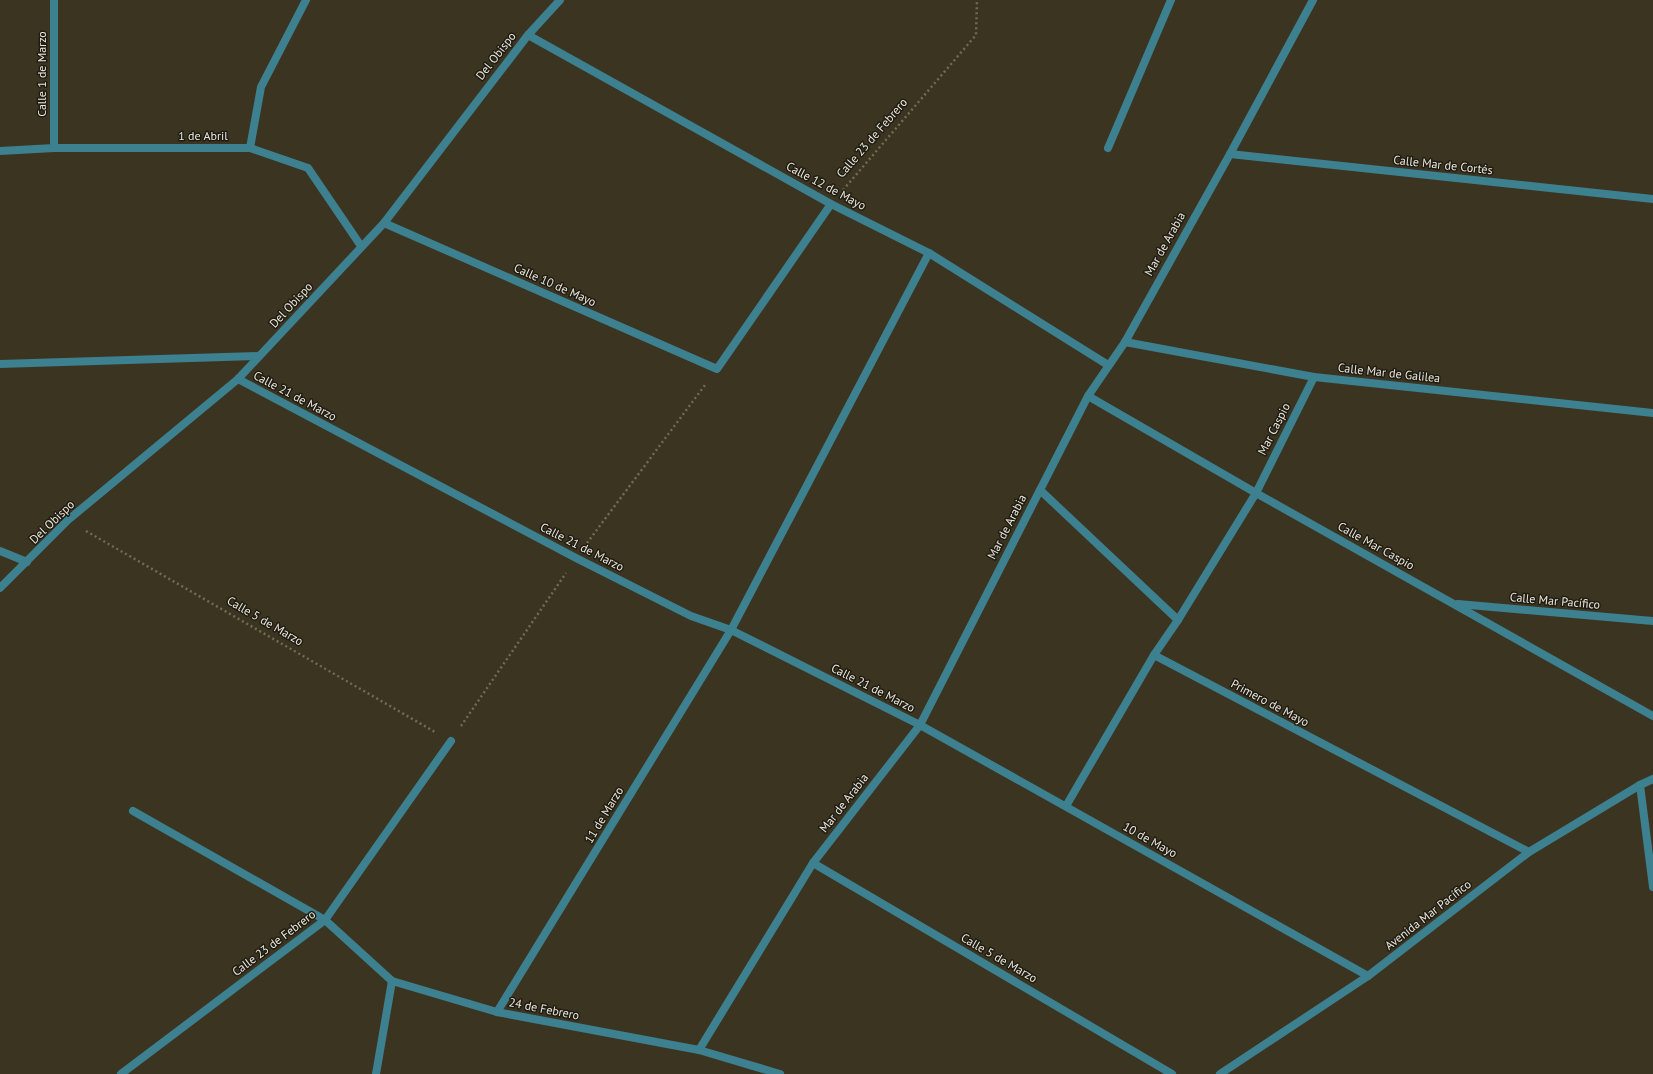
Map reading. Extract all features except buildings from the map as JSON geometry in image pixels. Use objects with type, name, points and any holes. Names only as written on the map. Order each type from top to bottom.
[{"type":"street","name":"Calle 1 de Marzo","points":[[54,0],[54,148]]},
{"type":"street","points":[[250,148],[261,87],[306,0]]},
{"type":"street","name":"Del Obispo","points":[[0,588],[68,520],[238,379],[384,223],[528,35],[560,0]]},
{"type":"street","points":[[1108,148],[1171,0]]},
{"type":"street","name":"Mar de Arabia","points":[[699,1050],[813,864],[920,725],[1088,396],[1124,342],[1230,154],[1313,0]]},
{"type":"street","name":"Calle 12 de Mayo","points":[[528,35],[831,204],[929,253],[1108,365]]},
{"type":"street","name":"1 de Abril","points":[[0,151],[54,148],[250,148],[308,168],[361,246]]},
{"type":"street","name":"Calle Mar de Cortés","points":[[1230,154],[1653,199]]},
{"type":"street","name":"Calle 10 de Mayo","points":[[384,223],[718,369],[831,204]]},
{"type":"street","name":"11 de Marzo","points":[[497,1012],[731,630],[929,253]]},
{"type":"street","name":"Calle Mar de Galilea","points":[[1124,342],[1314,377],[1653,413]]},
{"type":"street","name":"Calle 21 de Marzo","points":[[0,364],[259,356]]},
{"type":"street","name":"Mar Caspio","points":[[1154,656],[1178,620],[1256,493],[1314,377]]},
{"type":"street","name":"Calle 21 de Marzo","points":[[238,379],[596,568],[691,616],[731,630],[920,725]]},
{"type":"street","name":"Calle Mar Caspio","points":[[1088,396],[1256,493],[1653,716]]},
{"type":"street","points":[[1040,490],[1178,620]]},
{"type":"street","points":[[0,552],[27,562]]},
{"type":"street","name":"Calle Mar Pacífico","points":[[1455,604],[1653,621]]},
{"type":"street","points":[[1066,806],[1154,656]]},
{"type":"street","name":"Primero de Mayo","points":[[1154,656],[1529,852]]},
{"type":"street","name":"10 de Mayo","points":[[920,725],[1368,976]]},
{"type":"street","name":"Calle 23 de Febrero","points":[[121,1074],[325,920],[451,741]]},
{"type":"street","name":"Avenida Mar Pacífico","points":[[1220,1074],[1368,976],[1529,852],[1640,785],[1653,779]]},
{"type":"street","points":[[1640,785],[1653,888]]},
{"type":"street","name":"24 de Febrero","points":[[133,811],[325,920],[392,981],[497,1012],[699,1050],[780,1074]]},
{"type":"street","name":"Calle 5 de Marzo","points":[[813,864],[1172,1074]]},
{"type":"street","points":[[376,1074],[392,981]]},
{"type":"path","name":"Calle 23 de Febrero","points":[[831,204],[976,35],[977,0]]},
{"type":"path","name":"Calle 5 de Marzo","points":[[68,520],[451,741]]}]
